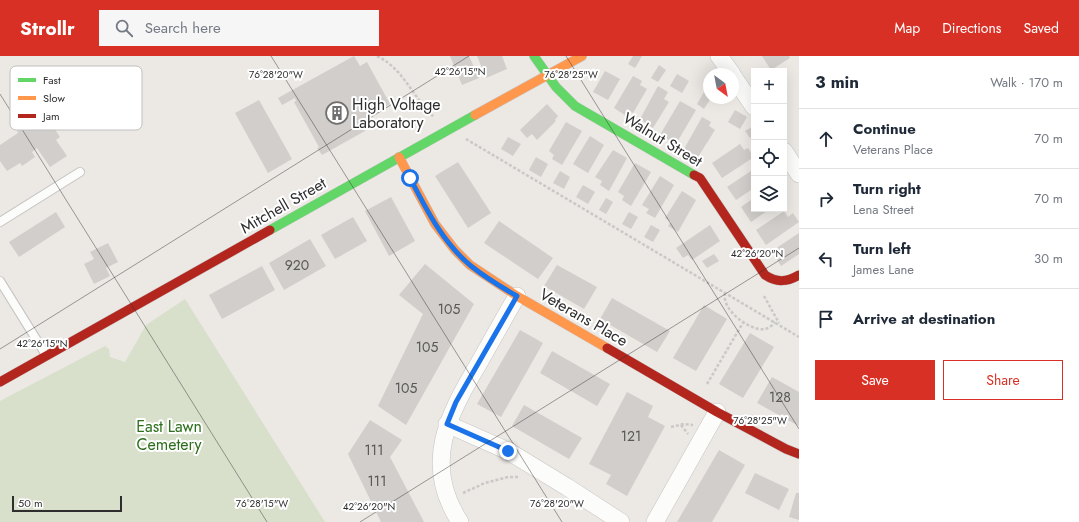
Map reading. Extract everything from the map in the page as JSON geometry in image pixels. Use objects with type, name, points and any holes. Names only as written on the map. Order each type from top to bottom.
[{"type":"street","name":"Walnut Street","points":[[534,56],[557,89],[575,106],[700,178],[765,275],[770,279],[785,282],[799,275]]},
{"type":"street","name":"Mitchell Street","points":[[0,382],[399,157],[582,56]]},
{"type":"street","points":[[719,56],[727,68]]},
{"type":"street","points":[[739,85],[752,104]]},
{"type":"street","points":[[787,156],[799,174]]},
{"type":"street","name":"Veterans Place","points":[[399,157],[435,224],[455,250],[470,265],[517,296],[717,412],[786,449],[799,454]]},
{"type":"street","points":[[460,522],[450,502],[441,463],[442,443],[447,424],[456,402],[517,296]]},
{"type":"street","points":[[654,522],[717,412]]},
{"type":"street","points":[[447,424],[508,451],[621,522]]},
{"type":"lane","points":[[0,222],[80,172]]},
{"type":"lane","points":[[0,281],[46,356]]},
{"type":"path","points":[[378,56],[398,70],[425,110],[436,119]]},
{"type":"path","points":[[465,139],[799,337]]},
{"type":"path","points":[[725,293],[724,298],[727,307],[734,316],[761,329],[769,328],[775,322]]},
{"type":"path","points":[[763,293],[780,325]]},
{"type":"path","points":[[707,384],[744,321]]},
{"type":"path","points":[[671,427],[691,424],[695,427]]},
{"type":"path","points":[[681,425],[690,436]]},
{"type":"path","points":[[459,490],[465,493],[486,483],[508,477],[521,476]]},
{"type":"green space","name":"East Lawn Cemetery","points":[[185,299],[325,522],[0,522],[0,401],[105,346],[109,349],[110,357],[125,362],[146,325]]},
{"type":"building","name":"High Voltage Laboratory","points":[[354,56],[360,66],[367,62],[390,104],[360,121],[365,131],[322,155],[294,102],[296,101],[295,98],[282,105],[278,98]]},
{"type":"building","points":[[450,56],[469,56],[479,78],[462,85]]},
{"type":"building","points":[[477,56],[502,56],[507,69],[486,78]]},
{"type":"building","points":[[633,56],[642,56],[635,68],[628,64]]},
{"type":"building","points":[[762,56],[789,56],[790,58],[774,68],[770,68]]},
{"type":"building","points":[[659,65],[666,70],[658,82],[651,78]]},
{"type":"building","points":[[605,71],[620,79],[608,100],[593,92]]},
{"type":"building","points":[[677,74],[689,81],[682,93],[670,86]]},
{"type":"building","points":[[633,76],[642,81],[640,85],[647,89],[633,113],[631,112],[628,117],[614,108]]},
{"type":"building","points":[[658,86],[668,92],[664,99],[669,102],[653,128],[640,119]]},
{"type":"building","points":[[703,94],[703,104],[707,104],[704,109],[697,104]]},
{"type":"building","points":[[259,100],[292,159],[268,173],[235,113]]},
{"type":"building","points":[[680,101],[696,110],[676,144],[660,135]]},
{"type":"building","points":[[547,104],[558,116],[555,120],[556,121],[537,140],[532,134],[527,138],[520,130]]},
{"type":"building","points":[[735,110],[747,117],[740,129],[728,122]]},
{"type":"building","points":[[702,117],[711,122],[709,126],[715,130],[698,157],[684,149]]},
{"type":"building","points":[[566,122],[582,131],[562,165],[552,159],[554,155],[549,151]]},
{"type":"building","points":[[751,128],[751,137],[750,138],[745,131]]},
{"type":"building","points":[[55,130],[60,137],[56,140],[67,156],[50,167],[37,148],[32,152],[35,157],[22,166],[20,163],[7,171],[0,161],[0,145],[18,133],[17,131]]},
{"type":"building","points":[[590,136],[604,145],[588,173],[573,164]]},
{"type":"building","points":[[508,137],[521,144],[513,156],[501,149]]},
{"type":"building","points":[[740,144],[744,150],[748,148],[751,152],[751,159],[722,178],[712,163]]},
{"type":"building","points":[[613,150],[627,158],[609,191],[600,185],[602,181],[595,177]]},
{"type":"building","points":[[536,157],[548,164],[541,177],[529,170]]},
{"type":"building","points":[[458,162],[491,213],[468,228],[435,176]]},
{"type":"building","points":[[635,163],[651,172],[631,206],[622,200],[624,196],[618,192]]},
{"type":"building","points":[[560,171],[570,177],[564,189],[553,183]]},
{"type":"building","points":[[751,171],[751,190],[736,200],[727,187]]},
{"type":"building","points":[[660,176],[674,185],[655,218],[646,213],[649,209],[642,205]]},
{"type":"building","points":[[583,185],[595,192],[588,204],[576,197]]},
{"type":"building","points":[[682,191],[696,200],[678,232],[668,226],[671,222],[665,218]]},
{"type":"building","points":[[391,197],[415,241],[389,256],[365,211]]},
{"type":"building","points":[[606,198],[613,202],[606,214],[599,210]]},
{"type":"building","points":[[751,200],[751,212],[766,212],[751,222],[741,207]]},
{"type":"building","points":[[56,212],[65,227],[19,257],[9,242]]},
{"type":"building","points":[[629,212],[638,217],[631,229],[622,224]]},
{"type":"building","points":[[783,212],[785,212],[788,217],[793,213],[799,222],[766,245],[756,230]]},
{"type":"building","points":[[353,217],[367,241],[335,259],[321,235]]},
{"type":"building","points":[[499,221],[553,258],[538,279],[484,243]]},
{"type":"building","points":[[651,225],[660,230],[653,242],[644,237]]},
{"type":"building","points":[[710,225],[720,241],[692,260],[688,255],[683,258],[676,248]]},
{"type":"building","points":[[799,233],[799,254],[781,266],[772,251]]},
{"type":"building","points":[[310,239],[326,266],[284,290],[269,263]]},
{"type":"building","points":[[108,243],[118,262],[106,268],[110,276],[94,284],[84,264],[94,259],[90,252]]},
{"type":"building","points":[[714,254],[719,261],[707,268],[702,261]]},
{"type":"building","points":[[425,264],[474,304],[406,425],[378,406],[423,314],[399,295]]},
{"type":"building","points":[[557,265],[597,287],[584,309],[544,286]]},
{"type":"building","points":[[262,266],[275,290],[222,319],[209,295]]},
{"type":"building","points":[[612,298],[670,331],[657,352],[600,319]]},
{"type":"building","points":[[704,305],[727,319],[696,371],[673,358]]},
{"type":"building","points":[[520,330],[543,343],[501,417],[477,404]]},
{"type":"building","points":[[750,333],[774,347],[743,398],[719,384]]},
{"type":"building","points":[[552,351],[610,384],[597,406],[540,373]]},
{"type":"building","points":[[772,377],[799,392],[799,426],[757,403]]},
{"type":"building","points":[[627,392],[653,406],[648,417],[665,426],[627,496],[606,484],[611,475],[589,464]]},
{"type":"building","points":[[524,405],[582,438],[569,459],[512,426]]},
{"type":"building","points":[[370,420],[402,440],[390,457],[424,522],[381,522],[348,454]]},
{"type":"building","points":[[719,450],[745,465],[712,522],[677,522]]},
{"type":"building","points":[[755,473],[789,489],[779,510],[745,493]]},
{"type":"building","points":[[796,493],[799,493],[799,520],[789,517]]},
{"type":"traffic: fast","points":[[534,56],[556,87],[575,106],[694,175]]},
{"type":"traffic: fast","points":[[270,230],[475,115]]},
{"type":"traffic: slow","points":[[475,115],[582,56]]},
{"type":"traffic: slow","points":[[399,157],[435,224],[455,250],[470,265],[517,296],[607,348]]},
{"type":"traffic: jam","points":[[694,175],[700,178],[765,275],[769,278],[782,281],[799,275]]},
{"type":"traffic: jam","points":[[0,382],[270,230]]},
{"type":"traffic: jam","points":[[607,348],[717,412],[786,449],[799,454]]},
{"type":"place","name":"High Voltage Laboratory","points":[[337,113]]},
{"type":"route","points":[[410,178],[435,224],[455,250],[470,265],[517,296],[456,402],[447,424],[508,451]]}]
